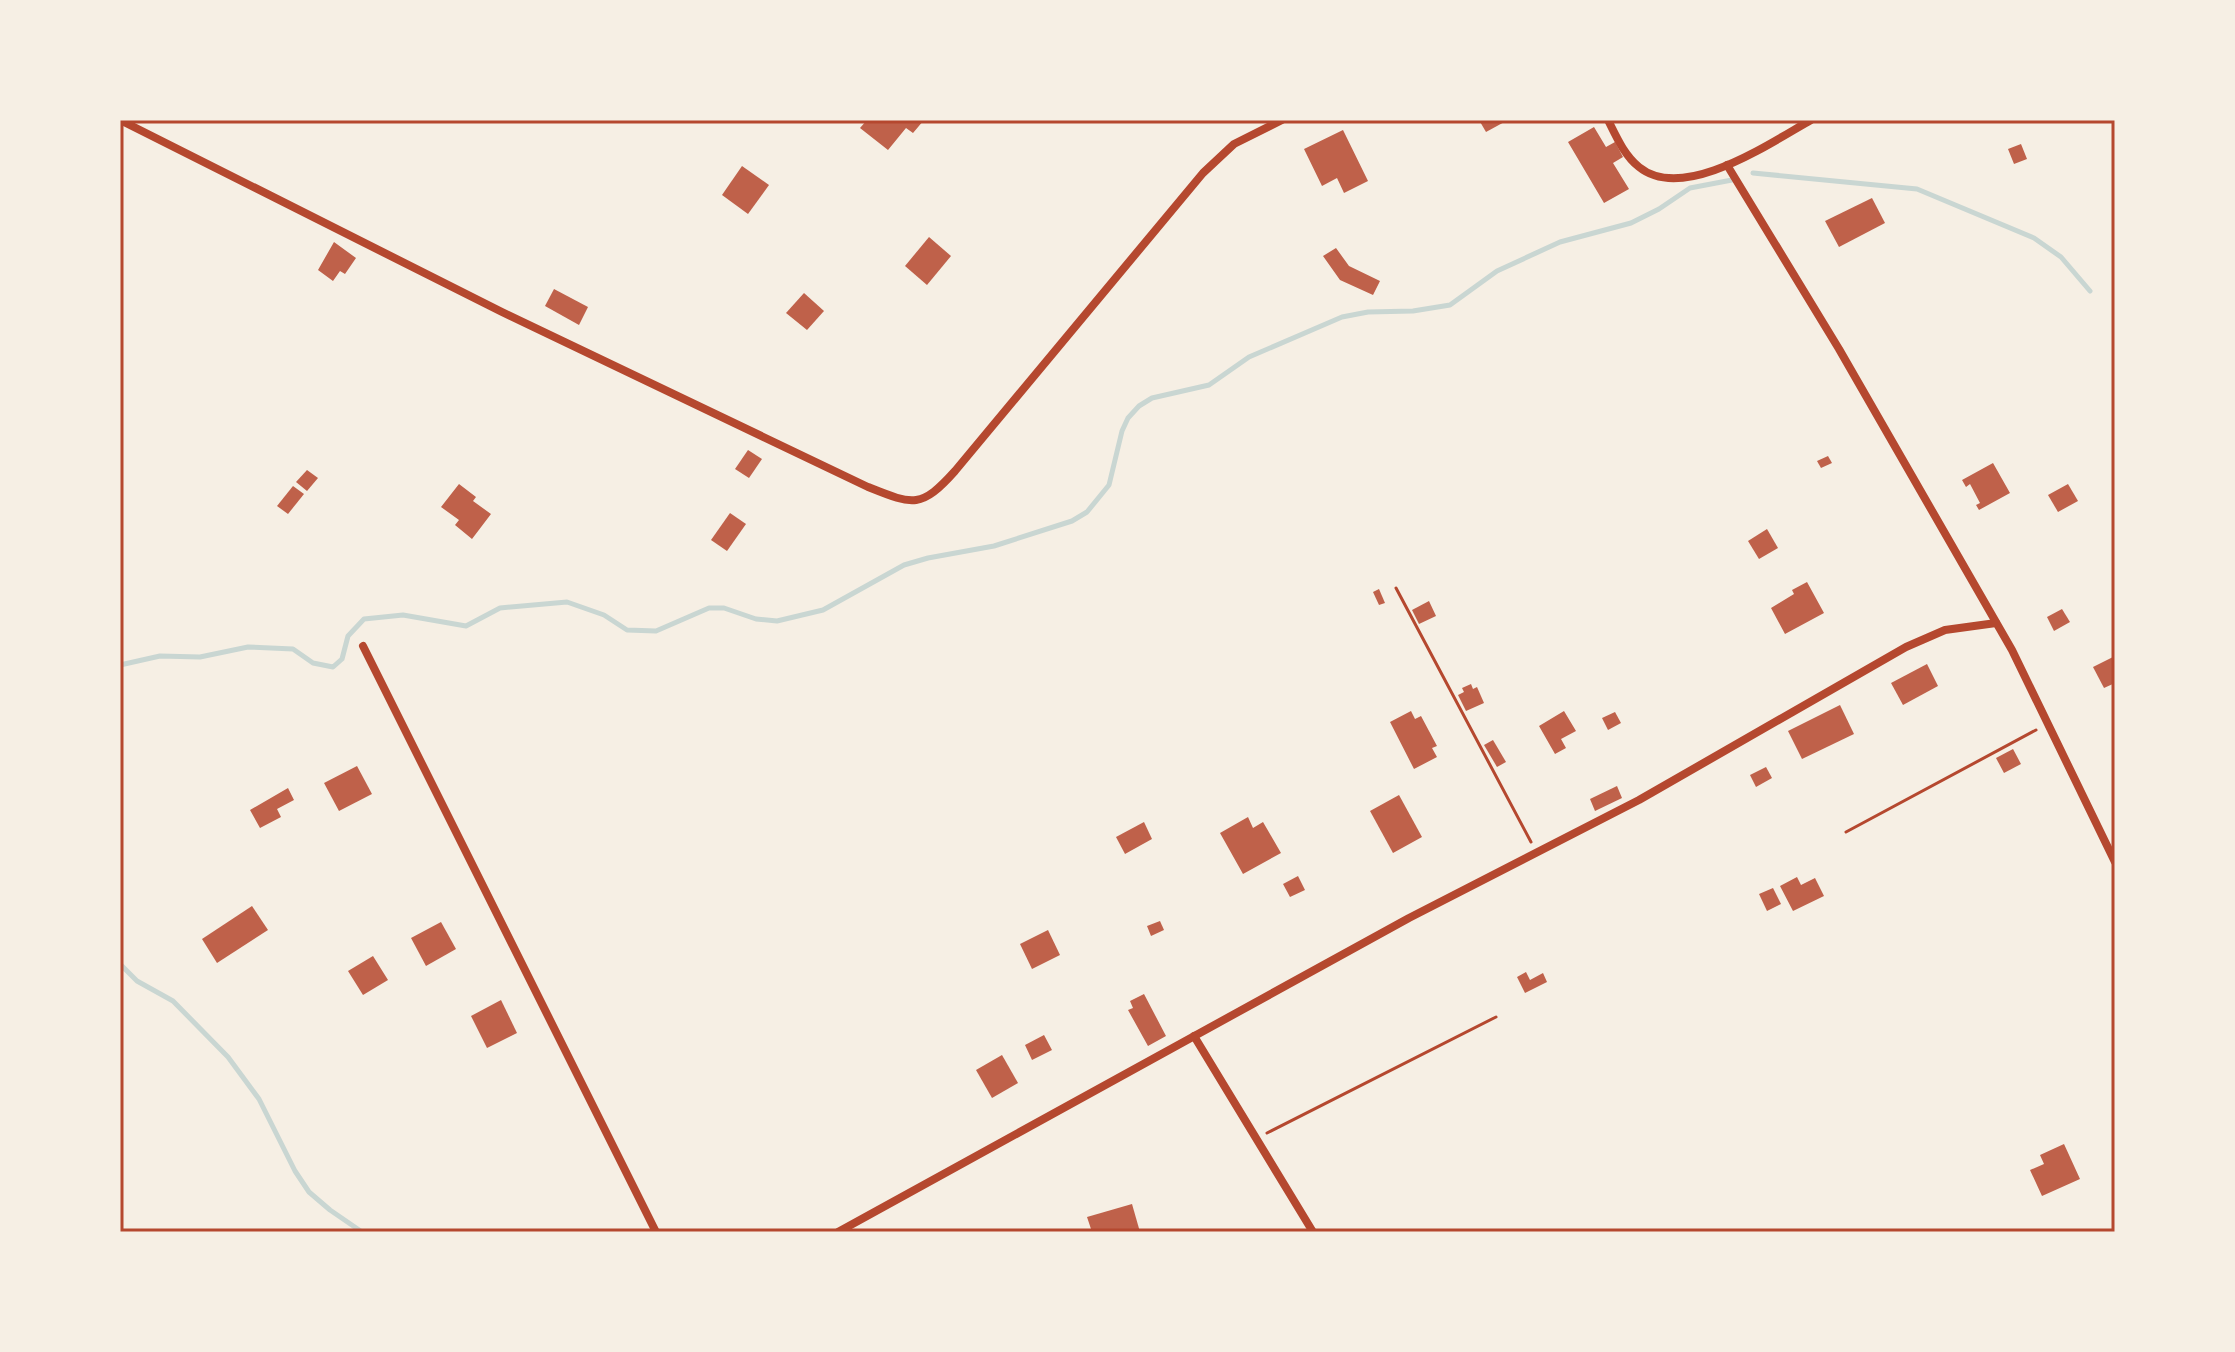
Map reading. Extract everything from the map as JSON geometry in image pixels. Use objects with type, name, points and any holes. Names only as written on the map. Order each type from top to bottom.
[{"type":"street","points":[[120,120],[516,319],[868,487],[912,500],[930,496],[955,471],[1203,173],[1234,144],[1282,120]]},
{"type":"street","points":[[1608,120],[1633,162],[1652,175],[1667,179],[1727,165],[1811,120]]},
{"type":"street","points":[[1727,165],[1839,349],[1996,623],[2115,862]]},
{"type":"street","points":[[838,1232],[1409,918],[1639,800],[1906,647],[1945,630],[1996,623]]},
{"type":"street","points":[[363,646],[656,1232]]},
{"type":"street","points":[[1194,1036],[1313,1232]]},
{"type":"path","points":[[1396,588],[1537,852]]},
{"type":"path","points":[[1846,832],[2048,724]]},
{"type":"path","points":[[1257,1138],[1496,1017]]},
{"type":"building","points":[[867,120],[924,120],[913,133],[906,128],[888,150],[860,128]]},
{"type":"building","points":[[1479,120],[1508,120],[1486,132]]},
{"type":"building","points":[[1594,127],[1606,147],[1615,142],[1623,157],[1613,163],[1629,189],[1604,203],[1568,142]]},
{"type":"building","points":[[1343,130],[1368,181],[1344,193],[1337,178],[1322,186],[1304,149]]},
{"type":"building","points":[[2021,144],[2027,159],[2014,164],[2008,149]]},
{"type":"building","points":[[742,166],[769,185],[748,214],[722,195]]},
{"type":"building","points":[[1872,198],[1885,223],[1839,247],[1825,221]]},
{"type":"building","points":[[929,237],[951,256],[927,285],[905,266]]},
{"type":"building","points":[[334,242],[356,258],[345,274],[340,271],[333,281],[318,270]]},
{"type":"building","points":[[1336,248],[1349,266],[1380,281],[1373,295],[1340,280],[1323,256]]},
{"type":"building","points":[[554,289],[588,307],[579,325],[545,306]]},
{"type":"building","points":[[804,293],[824,311],[807,330],[786,313]]},
{"type":"building","points":[[748,450],[762,459],[749,478],[735,469]]},
{"type":"building","points":[[1828,456],[1832,463],[1821,468],[1817,461]]},
{"type":"building","points":[[1993,463],[2010,493],[1979,510],[1976,505],[1980,503],[1970,484],[1966,487],[1962,480]]},
{"type":"building","points":[[307,470],[318,478],[307,491],[296,482]]},
{"type":"building","points":[[459,484],[476,497],[473,501],[491,514],[472,539],[455,525],[459,520],[441,507]]},
{"type":"building","points":[[2068,484],[2078,501],[2058,512],[2048,495]]},
{"type":"building","points":[[293,486],[304,494],[288,514],[277,506]]},
{"type":"building","points":[[730,513],[746,524],[727,551],[711,540]]},
{"type":"building","points":[[1767,529],[1778,548],[1759,559],[1748,541]]},
{"type":"building","points":[[1807,582],[1824,613],[1785,634],[1771,608]]},
{"type":"building","points":[[1379,589],[1385,603],[1379,605],[1373,592]]},
{"type":"building","points":[[1429,601],[1436,616],[1419,624],[1412,610]]},
{"type":"building","points":[[2062,609],[2070,622],[2054,631],[2047,617]]},
{"type":"building","points":[[2115,656],[2115,683],[2104,688],[2093,667]]},
{"type":"building","points":[[1927,664],[1938,686],[1903,705],[1891,683]]},
{"type":"building","points":[[1471,684],[1473,689],[1477,687],[1484,703],[1466,711],[1458,695],[1464,692],[1462,688]]},
{"type":"building","points":[[1840,705],[1854,734],[1802,759],[1788,731]]},
{"type":"building","points":[[1411,711],[1415,719],[1421,716],[1437,746],[1432,748],[1437,757],[1414,769],[1390,722]]},
{"type":"building","points":[[1564,711],[1576,731],[1561,739],[1566,748],[1555,754],[1539,726]]},
{"type":"building","points":[[1615,712],[1621,723],[1608,730],[1602,718]]},
{"type":"building","points":[[1493,740],[1506,762],[1497,767],[1484,745]]},
{"type":"building","points":[[2013,749],[2021,764],[2004,773],[1996,758]]},
{"type":"building","points":[[357,766],[372,794],[339,811],[324,783]]},
{"type":"building","points":[[1766,767],[1772,778],[1756,787],[1750,775]]},
{"type":"building","points":[[1617,786],[1622,798],[1595,811],[1590,799]]},
{"type":"building","points":[[288,788],[294,800],[277,809],[281,817],[260,828],[250,810]]},
{"type":"building","points":[[1399,795],[1422,837],[1393,853],[1370,811]]},
{"type":"building","points":[[1248,817],[1253,828],[1263,822],[1281,853],[1243,874],[1220,833]]},
{"type":"building","points":[[1144,822],[1152,839],[1125,854],[1116,837]]},
{"type":"building","points":[[1298,876],[1305,890],[1290,897],[1283,884]]},
{"type":"building","points":[[1797,877],[1801,885],[1815,878],[1824,896],[1793,911],[1780,886]]},
{"type":"building","points":[[1773,888],[1781,904],[1767,911],[1759,894]]},
{"type":"building","points":[[252,906],[268,930],[217,963],[202,939]]},
{"type":"building","points":[[1160,921],[1164,930],[1151,936],[1147,926]]},
{"type":"building","points":[[441,922],[456,949],[426,966],[411,938]]},
{"type":"building","points":[[1048,930],[1060,955],[1032,969],[1020,944]]},
{"type":"building","points":[[373,956],[388,980],[363,995],[348,971]]},
{"type":"building","points":[[1526,972],[1530,980],[1543,973],[1547,982],[1525,993],[1517,977]]},
{"type":"building","points":[[1144,994],[1166,1036],[1148,1046],[1128,1010],[1133,1008],[1130,1001]]},
{"type":"building","points":[[501,1000],[517,1033],[487,1048],[471,1016]]},
{"type":"building","points":[[1044,1035],[1052,1050],[1032,1060],[1025,1045]]},
{"type":"building","points":[[1002,1055],[1018,1083],[992,1098],[976,1070]]},
{"type":"building","points":[[2064,1144],[2080,1179],[2042,1196],[2030,1170],[2044,1164],[2040,1155]]},
{"type":"building","points":[[1132,1204],[1140,1232],[1092,1232],[1087,1217]]},
{"type":"waterway","points":[[1753,173],[1917,189],[2034,238],[2061,257],[2090,291]]},
{"type":"waterway","points":[[120,665],[160,656],[200,657],[248,647],[293,649],[313,663],[333,667],[342,659],[348,636],[364,619],[403,615],[466,626],[500,608],[567,602],[604,615],[627,630],[656,631],[709,608],[724,608],[756,619],[777,621],[823,610],[904,565],[994,546],[1072,521],[1087,512],[1109,485],[1128,418],[1152,398],[1209,385],[1249,357],[1342,317],[1450,305],[1497,271],[1560,242],[1631,223],[1690,188],[1732,180]]},
{"type":"waterway","points":[[120,964],[137,981],[173,1001],[228,1057],[259,1099],[309,1192],[362,1232]]}]
